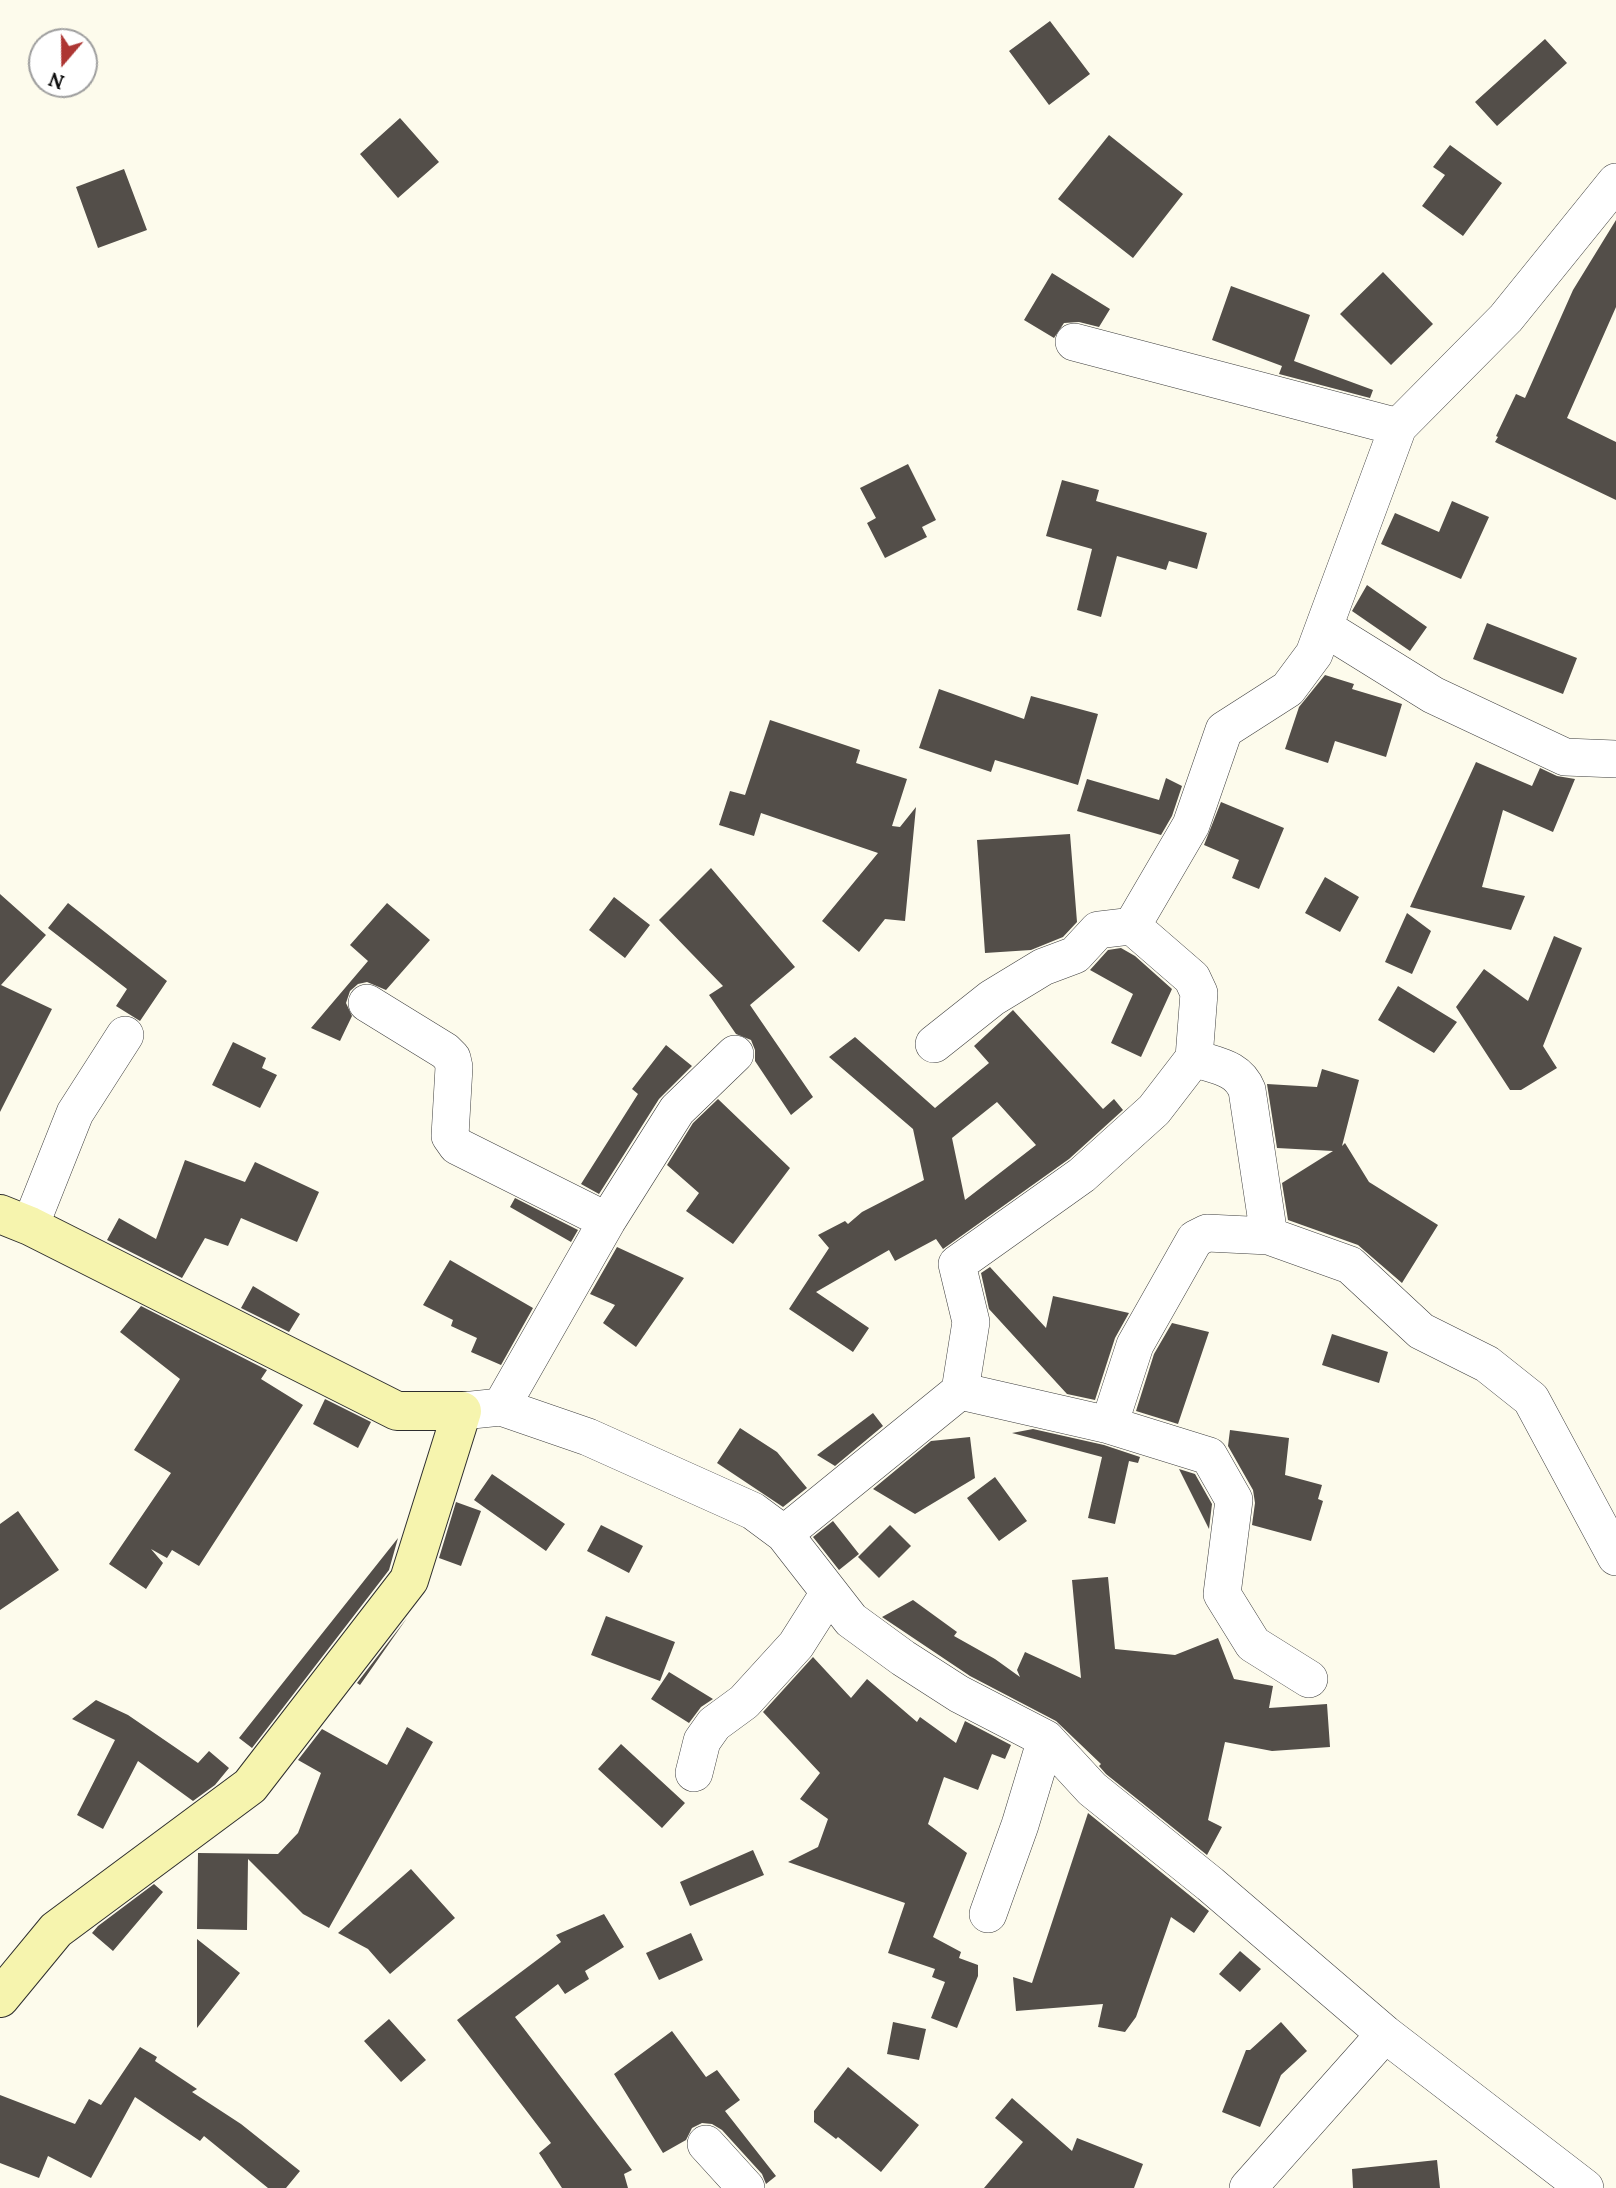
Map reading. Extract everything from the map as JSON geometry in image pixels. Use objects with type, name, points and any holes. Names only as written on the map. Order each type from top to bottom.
[{"type":"street","points":[[1132,926],[1191,825],[1223,730],[1288,689],[1314,654],[1398,427],[1506,318],[1616,182]]},
{"type":"street","points":[[1074,342],[1398,427]]},
{"type":"street","points":[[1325,628],[1433,695],[1565,757],[1616,759]]},
{"type":"street","points":[[784,1534],[960,1391],[971,1322],[957,1264],[1082,1175],[1154,1110],[1194,1058],[1199,993],[1192,978],[1132,926],[1098,930],[1075,955],[1043,967],[992,998],[934,1044]]},
{"type":"street","points":[[367,1003],[452,1058],[454,1067],[450,1136],[457,1146],[607,1220]]},
{"type":"street","points":[[125,1035],[75,1113],[15,1220],[397,1411],[501,1407],[588,1437],[753,1511],[784,1534],[851,1620],[959,1694],[1046,1739],[1092,1789],[1210,1884],[1385,2034],[1585,2188]]},
{"type":"street","points":[[501,1407],[607,1220],[677,1110],[735,1054]]},
{"type":"street","points":[[1194,1058],[1231,1071],[1242,1078],[1247,1090],[1269,1236]]},
{"type":"street","points":[[1109,1424],[1135,1345],[1195,1239],[1207,1233],[1269,1236],[1350,1265],[1421,1331],[1487,1364],[1531,1399],[1616,1557]]},
{"type":"street","points":[[960,1391],[1109,1424],[1209,1456],[1234,1500],[1222,1594],[1253,1644],[1309,1679]]},
{"type":"street","points":[[0,1998],[56,1930],[250,1786],[409,1580],[462,1410]]},
{"type":"street","points":[[694,1773],[702,1741],[714,1724],[744,1702],[796,1645],[829,1592]]},
{"type":"street","points":[[988,1914],[1020,1825],[1046,1739]]},
{"type":"street","points":[[1248,2188],[1385,2034]]},
{"type":"street","points":[[706,2144],[746,2188]]},
{"type":"building","points":[[1050,21],[1090,74],[1049,105],[1009,51]]},
{"type":"building","points":[[1545,39],[1567,63],[1497,126],[1475,102]]},
{"type":"building","points":[[400,118],[439,162],[398,198],[360,154]]},
{"type":"building","points":[[1109,135],[1183,194],[1133,258],[1058,199]]},
{"type":"building","points":[[1450,145],[1502,183],[1463,236],[1422,206],[1445,175],[1433,167]]},
{"type":"building","points":[[124,169],[147,230],[98,248],[76,187]]},
{"type":"building","points":[[1616,220],[1616,307],[1567,418],[1616,442],[1616,500],[1495,442],[1516,394],[1525,398],[1573,290]]},
{"type":"building","points":[[1383,272],[1433,324],[1391,365],[1340,314]]},
{"type":"building","points":[[1052,273],[1110,309],[1099,327],[1079,322],[1064,323],[1054,338],[1024,320]]},
{"type":"building","points":[[1231,286],[1310,315],[1294,361],[1373,390],[1370,398],[1279,374],[1282,366],[1212,340]]},
{"type":"building","points":[[908,464],[936,520],[922,527],[927,537],[885,558],[867,523],[876,518],[860,488]]},
{"type":"building","points":[[1062,480],[1099,490],[1096,501],[1207,533],[1197,569],[1169,561],[1166,570],[1117,556],[1101,617],[1077,610],[1092,549],[1046,536]]},
{"type":"building","points":[[1452,501],[1489,517],[1461,579],[1381,544],[1395,513],[1439,532]]},
{"type":"building","points":[[1367,585],[1427,627],[1410,651],[1352,611]]},
{"type":"building","points":[[1487,623],[1577,658],[1563,694],[1473,659]]},
{"type":"building","points":[[1325,675],[1354,684],[1352,689],[1402,704],[1386,757],[1335,741],[1328,763],[1285,749],[1299,707]]},
{"type":"building","points":[[939,689],[1024,719],[1031,696],[1098,714],[1078,785],[995,760],[991,772],[919,748]]},
{"type":"building","points":[[770,720],[860,750],[856,763],[907,779],[892,826],[900,827],[916,807],[905,921],[885,919],[859,952],[822,921],[878,853],[761,813],[754,836],[719,825],[730,791],[745,795]]},
{"type":"building","points":[[1476,762],[1532,786],[1540,768],[1557,776],[1575,779],[1553,832],[1503,810],[1482,887],[1525,896],[1511,930],[1410,907]]},
{"type":"building","points":[[1166,778],[1182,786],[1172,816],[1161,835],[1077,811],[1087,779],[1159,800]]},
{"type":"building","points":[[1221,802],[1284,828],[1259,889],[1232,878],[1239,860],[1204,845]]},
{"type":"building","points":[[1070,834],[1077,922],[1063,937],[1031,950],[985,953],[977,840]]},
{"type":"building","points":[[711,868],[795,967],[750,1005],[813,1097],[791,1115],[755,1061],[751,1040],[736,1034],[709,995],[723,986],[659,920]]},
{"type":"building","points":[[1325,877],[1359,897],[1340,932],[1305,913]]},
{"type":"building","points":[[0,894],[46,935],[1,985],[52,1009],[0,1112]]},
{"type":"building","points":[[614,897],[650,925],[625,958],[589,930]]},
{"type":"building","points":[[68,903],[167,981],[140,1021],[116,1006],[127,989],[48,928]]},
{"type":"building","points":[[387,903],[430,940],[386,990],[367,982],[358,984],[350,991],[346,1003],[352,1016],[340,1041],[311,1028],[368,961],[350,945]]},
{"type":"building","points":[[1407,913],[1431,931],[1412,974],[1385,962]]},
{"type":"building","points":[[1554,936],[1582,948],[1543,1046],[1557,1068],[1521,1090],[1510,1090],[1456,1007],[1484,969],[1528,1001]]},
{"type":"building","points":[[1121,948],[1135,956],[1172,989],[1141,1057],[1111,1043],[1133,994],[1090,970],[1108,950]]},
{"type":"building","points":[[1398,986],[1457,1022],[1434,1053],[1378,1020]]},
{"type":"building","points":[[1013,1010],[1103,1109],[1114,1099],[1123,1110],[1069,1159],[943,1249],[936,1239],[895,1261],[889,1250],[816,1292],[869,1328],[853,1352],[789,1309],[829,1248],[818,1235],[845,1221],[848,1224],[862,1212],[924,1180],[913,1129],[829,1057],[855,1037],[935,1108],[989,1063],[974,1046]],"holes":[[[997,1102],[1036,1145],[965,1200],[952,1138]]]},
{"type":"building","points":[[233,1042],[266,1058],[262,1068],[277,1075],[260,1108],[212,1085]]},
{"type":"building","points":[[666,1045],[692,1066],[659,1099],[599,1194],[581,1184],[638,1094],[632,1089]]},
{"type":"building","points":[[1322,1069],[1359,1080],[1342,1146],[1345,1143],[1369,1182],[1438,1225],[1402,1283],[1358,1245],[1288,1220],[1282,1183],[1333,1151],[1277,1148],[1267,1084],[1317,1087]]},
{"type":"building","points":[[718,1099],[790,1168],[733,1244],[686,1211],[699,1193],[667,1165],[693,1123]]},
{"type":"building","points":[[185,1160],[245,1182],[255,1162],[319,1192],[297,1242],[241,1218],[228,1246],[205,1238],[182,1278],[107,1240],[119,1218],[156,1239]]},
{"type":"building","points":[[515,1198],[578,1230],[571,1242],[510,1207]]},
{"type":"building","points":[[617,1247],[684,1278],[636,1347],[603,1323],[615,1305],[590,1294]]},
{"type":"building","points":[[450,1260],[533,1308],[501,1365],[471,1352],[477,1338],[451,1326],[453,1320],[423,1305]]},
{"type":"building","points":[[990,1267],[1046,1328],[1053,1296],[1129,1313],[1115,1338],[1095,1400],[1067,1394],[989,1309],[981,1273]]},
{"type":"building","points":[[253,1286],[300,1314],[289,1332],[241,1308]]},
{"type":"building","points":[[141,1306],[267,1370],[261,1379],[303,1405],[199,1566],[172,1550],[167,1558],[151,1549],[163,1563],[146,1589],[109,1564],[171,1473],[134,1450],[180,1379],[120,1332]]},
{"type":"building","points":[[1172,1323],[1209,1332],[1178,1424],[1136,1411],[1154,1354]]},
{"type":"building","points":[[1332,1334],[1388,1352],[1379,1383],[1322,1365]]},
{"type":"building","points":[[325,1399],[371,1422],[358,1448],[313,1424]]},
{"type":"building","points":[[873,1413],[883,1426],[835,1466],[817,1455]]},
{"type":"building","points":[[740,1428],[777,1452],[807,1488],[783,1507],[717,1463]]},
{"type":"building","points":[[1033,1429],[1104,1445],[1140,1457],[1138,1463],[1129,1461],[1115,1524],[1088,1518],[1102,1457],[1012,1433]]},
{"type":"building","points":[[1230,1430],[1289,1438],[1285,1475],[1322,1485],[1318,1499],[1323,1501],[1311,1541],[1252,1525],[1255,1503],[1253,1490],[1228,1446]]},
{"type":"building","points":[[970,1437],[975,1478],[915,1514],[873,1489],[931,1441]]},
{"type":"building","points":[[1179,1469],[1195,1474],[1212,1504],[1209,1529]]},
{"type":"building","points":[[492,1474],[565,1524],[546,1551],[474,1500]]},
{"type":"building","points":[[995,1477],[1027,1521],[999,1541],[967,1498]]},
{"type":"building","points":[[456,1502],[481,1511],[461,1566],[439,1558]]},
{"type":"building","points":[[18,1511],[59,1570],[0,1610],[0,1524]]},
{"type":"building","points":[[833,1521],[859,1554],[839,1570],[813,1537]]},
{"type":"building","points":[[601,1525],[643,1546],[629,1573],[587,1551]]},
{"type":"building","points":[[890,1525],[911,1546],[879,1578],[858,1557]]},
{"type":"building","points":[[398,1538],[389,1570],[252,1748],[239,1738]]},
{"type":"building","points":[[1108,1577],[1115,1649],[1175,1655],[1218,1638],[1234,1679],[1273,1686],[1269,1708],[1327,1704],[1330,1747],[1272,1751],[1225,1742],[1208,1820],[1222,1827],[1207,1855],[1106,1774],[1099,1766],[1101,1764],[1056,1721],[970,1676],[882,1617],[913,1600],[957,1632],[954,1636],[1020,1677],[1017,1670],[1025,1652],[1081,1678],[1072,1580]]},
{"type":"building","points":[[606,1616],[675,1642],[660,1681],[591,1655]]},
{"type":"building","points":[[407,1618],[360,1685],[357,1683]]},
{"type":"building","points":[[813,1657],[851,1698],[867,1679],[917,1722],[920,1717],[956,1743],[965,1721],[1011,1745],[1005,1759],[992,1754],[978,1790],[944,1777],[928,1824],[967,1853],[933,1937],[961,1952],[959,1958],[978,1965],[978,1976],[957,2028],[931,2018],[945,1982],[932,1977],[935,1969],[888,1953],[905,1903],[788,1862],[818,1847],[828,1819],[800,1799],[820,1773],[763,1712]]},
{"type":"building","points":[[669,1672],[713,1699],[701,1707],[689,1723],[651,1699]]},
{"type":"building","points":[[96,1700],[128,1715],[198,1763],[209,1751],[229,1768],[215,1785],[193,1801],[138,1761],[103,1829],[77,1815],[115,1740],[72,1719]]},
{"type":"building","points":[[407,1727],[433,1742],[329,1928],[303,1914],[248,1859],[247,1930],[197,1929],[198,1853],[278,1854],[298,1833],[321,1773],[298,1760],[322,1729],[387,1765]]},
{"type":"building","points":[[621,1744],[685,1803],[662,1828],[598,1769]]},
{"type":"building","points":[[1088,1813],[1209,1911],[1194,1933],[1171,1917],[1136,2017],[1125,2032],[1098,2027],[1103,2004],[1016,2011],[1013,1977],[1032,1983]]},
{"type":"building","points":[[753,1850],[764,1875],[690,1906],[680,1882]]},
{"type":"building","points":[[411,1869],[455,1918],[390,1974],[368,1949],[338,1933]]},
{"type":"building","points":[[154,1884],[163,1892],[113,1951],[92,1933],[98,1926]]},
{"type":"building","points":[[604,1914],[624,1947],[585,1971],[589,1979],[565,1994],[558,1984],[515,2017],[632,2170],[624,2174],[628,2188],[562,2188],[539,2153],[551,2143],[457,2020],[561,1942],[556,1935]]},
{"type":"building","points":[[691,1933],[703,1960],[659,1980],[646,1953]]},
{"type":"building","points":[[197,1939],[240,1973],[197,2028]]},
{"type":"building","points":[[1240,1951],[1261,1969],[1240,1992],[1219,1974]]},
{"type":"building","points":[[389,2019],[426,2060],[401,2082],[364,2041]]},
{"type":"building","points":[[893,2022],[926,2029],[919,2060],[887,2054]]},
{"type":"building","points":[[1281,2022],[1307,2051],[1281,2075],[1260,2127],[1222,2112],[1246,2050],[1250,2050]]},
{"type":"building","points":[[672,2031],[706,2077],[717,2070],[740,2100],[725,2111],[776,2176],[766,2184],[762,2174],[722,2130],[712,2124],[702,2123],[692,2128],[686,2140],[663,2153],[614,2074]]},
{"type":"building","points":[[140,2047],[157,2057],[155,2061],[197,2089],[192,2092],[241,2124],[300,2171],[286,2188],[268,2188],[204,2136],[200,2141],[135,2097],[91,2178],[48,2156],[39,2178],[0,2163],[0,2095],[75,2124],[89,2099],[101,2105]]},
{"type":"building","points":[[848,2067],[919,2125],[881,2172],[838,2137],[836,2139],[814,2122],[814,2111]]},
{"type":"building","points":[[1012,2098],[1072,2151],[1077,2138],[1143,2164],[1134,2188],[984,2188],[1023,2142],[995,2118]]},
{"type":"building","points":[[1437,2160],[1440,2188],[1353,2188],[1352,2169]]}]
